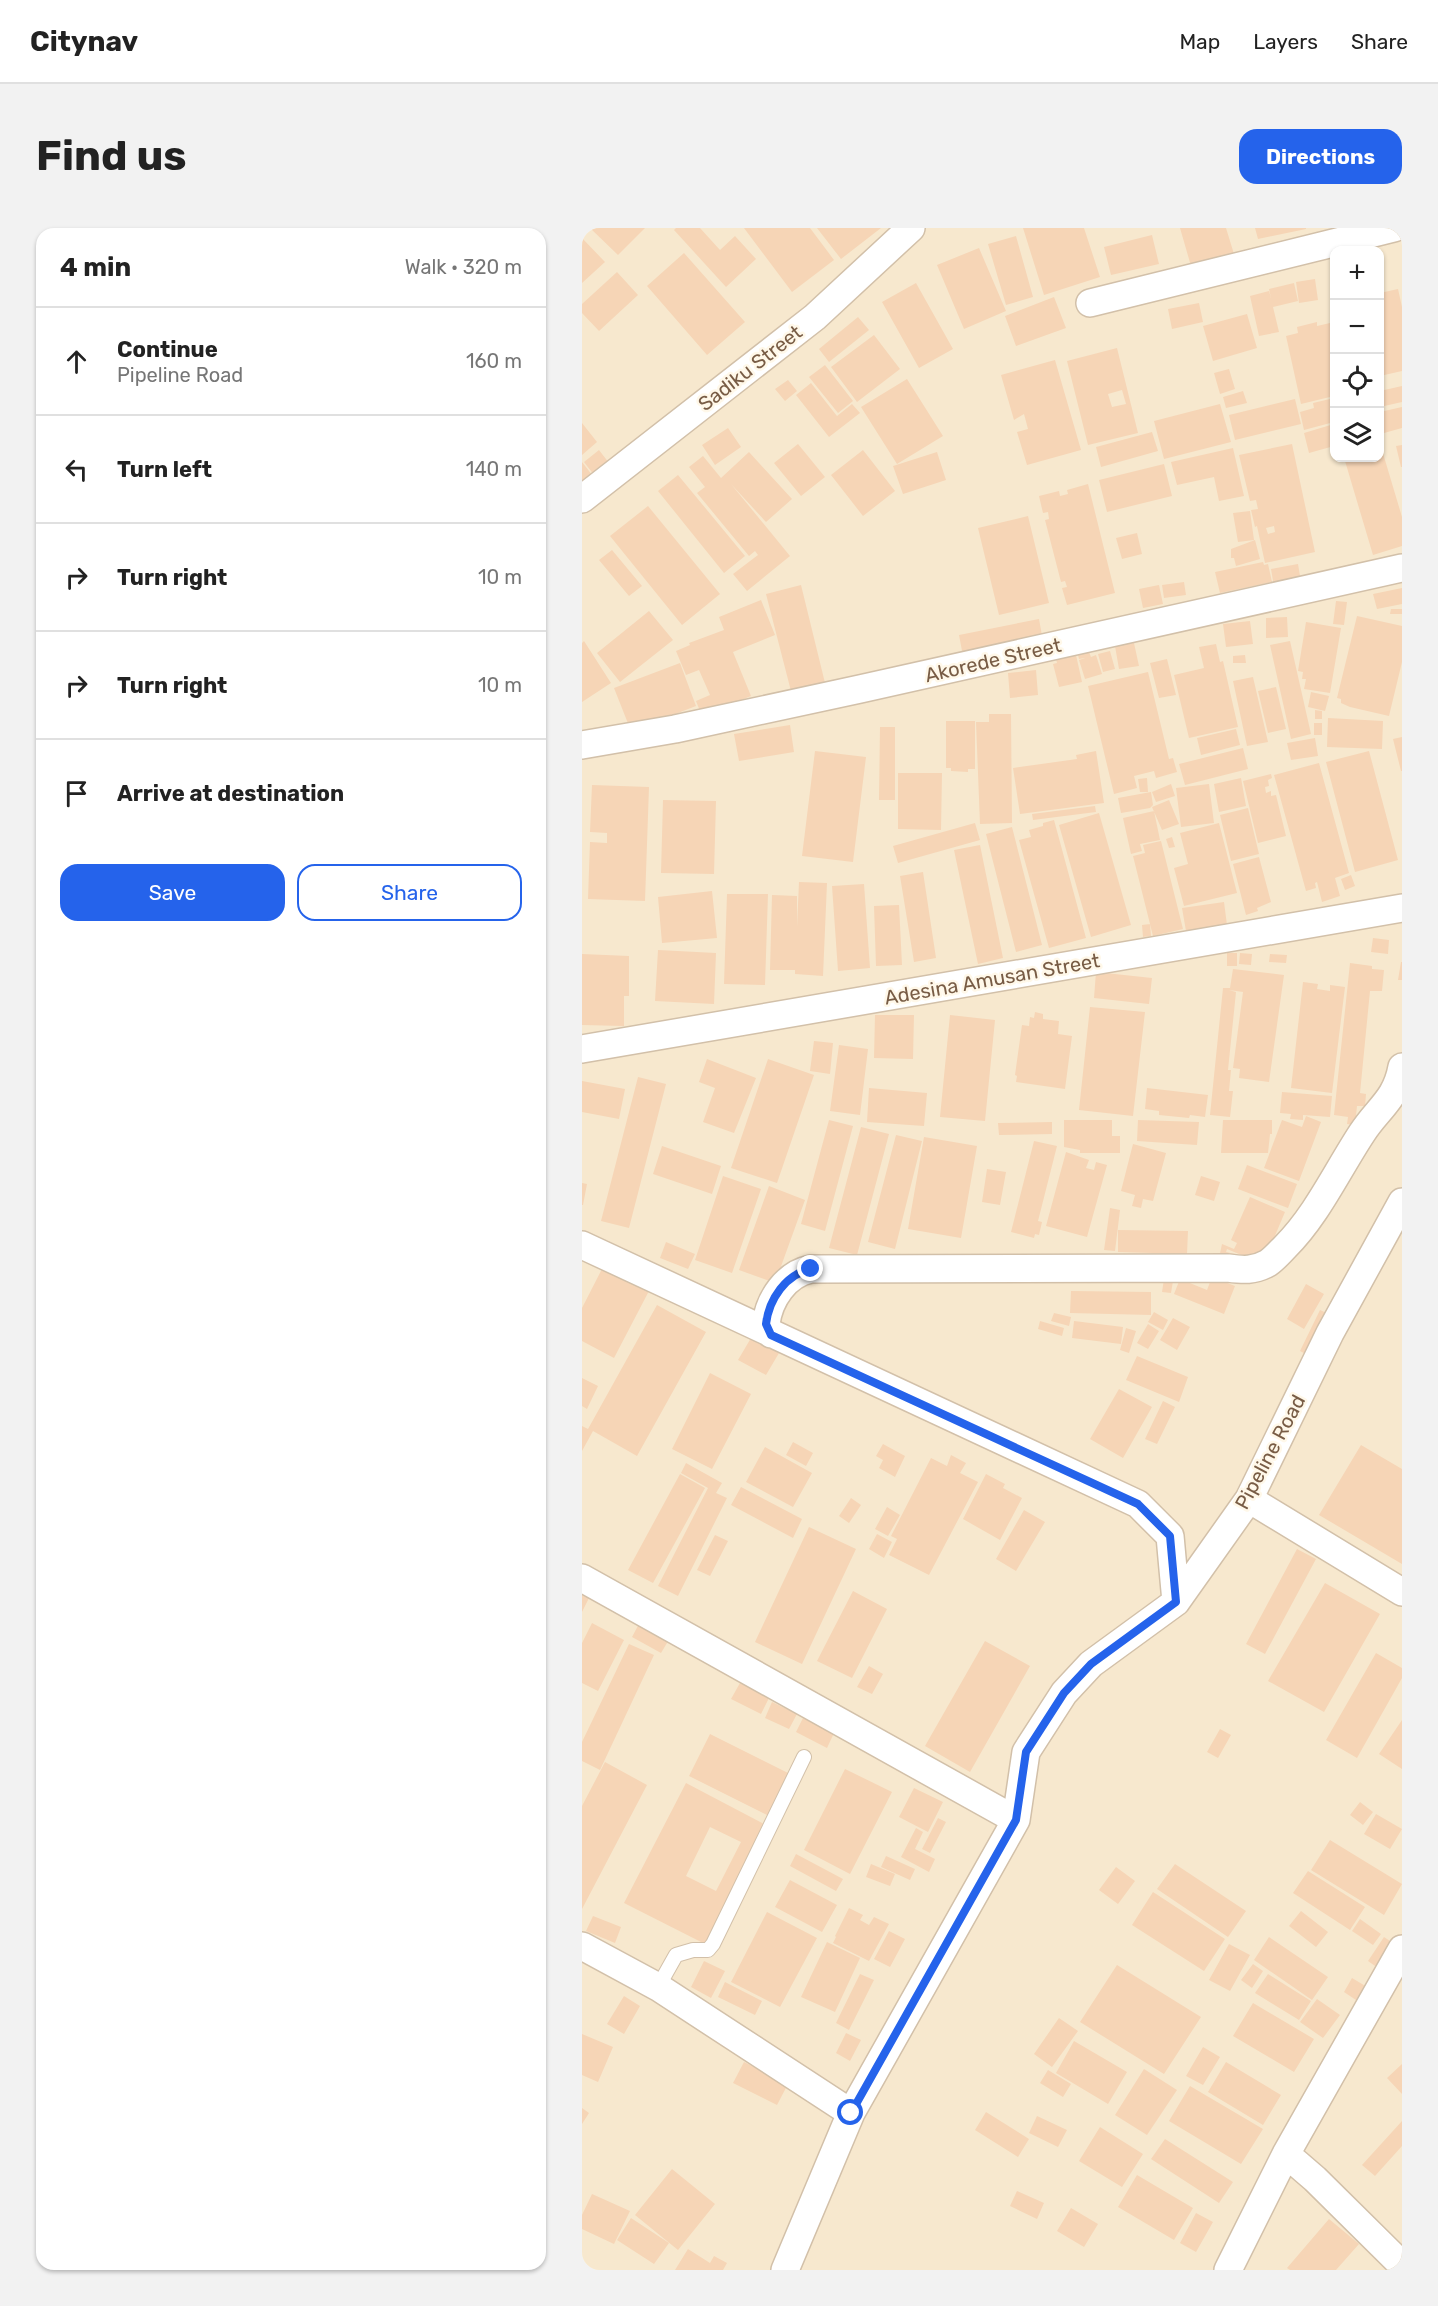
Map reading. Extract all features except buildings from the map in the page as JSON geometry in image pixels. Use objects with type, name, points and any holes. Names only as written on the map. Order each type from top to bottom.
[{"type":"street","name":"Sadiku Street","points":[[582,499],[814,317],[911,228]]},
{"type":"street","points":[[1090,303],[1394,228]]},
{"type":"street","name":"Akorede Street","points":[[582,745],[675,729],[1402,568]]},
{"type":"street","name":"Adesina Amusan Street","points":[[582,1049],[1402,908]]},
{"type":"street","points":[[771,1335],[766,1324],[772,1300],[791,1276],[811,1269],[1228,1268],[1250,1270],[1269,1262],[1302,1230],[1364,1130],[1393,1094],[1400,1079],[1402,1067]]},
{"type":"street","name":"Pipeline Road","points":[[785,2270],[851,2113],[1016,1820],[1026,1752],[1064,1693],[1091,1664],[1176,1602],[1249,1499],[1330,1333],[1402,1202]]},
{"type":"street","points":[[582,1245],[1138,1504],[1170,1536],[1176,1602]]},
{"type":"street","points":[[1249,1499],[1402,1592]]},
{"type":"street","points":[[582,1578],[1016,1820]]},
{"type":"street","points":[[582,1946],[658,1988],[851,2113]]},
{"type":"street","points":[[1228,2270],[1286,2154],[1402,1949]]},
{"type":"street","points":[[1286,2154],[1315,2179],[1402,2265]]},
{"type":"lane","points":[[658,1988],[676,1955],[693,1950],[708,1950],[713,1944],[804,1757]]},
{"type":"shaded area","points":[[582,228],[1402,228],[1402,2270],[582,2270]]},
{"type":"route","points":[[811,1269],[799,1271],[791,1276],[772,1300],[767,1312],[766,1324],[771,1335],[1138,1504],[1170,1536],[1176,1602],[1091,1664],[1064,1693],[1026,1752],[1016,1820],[851,2113]]}]
